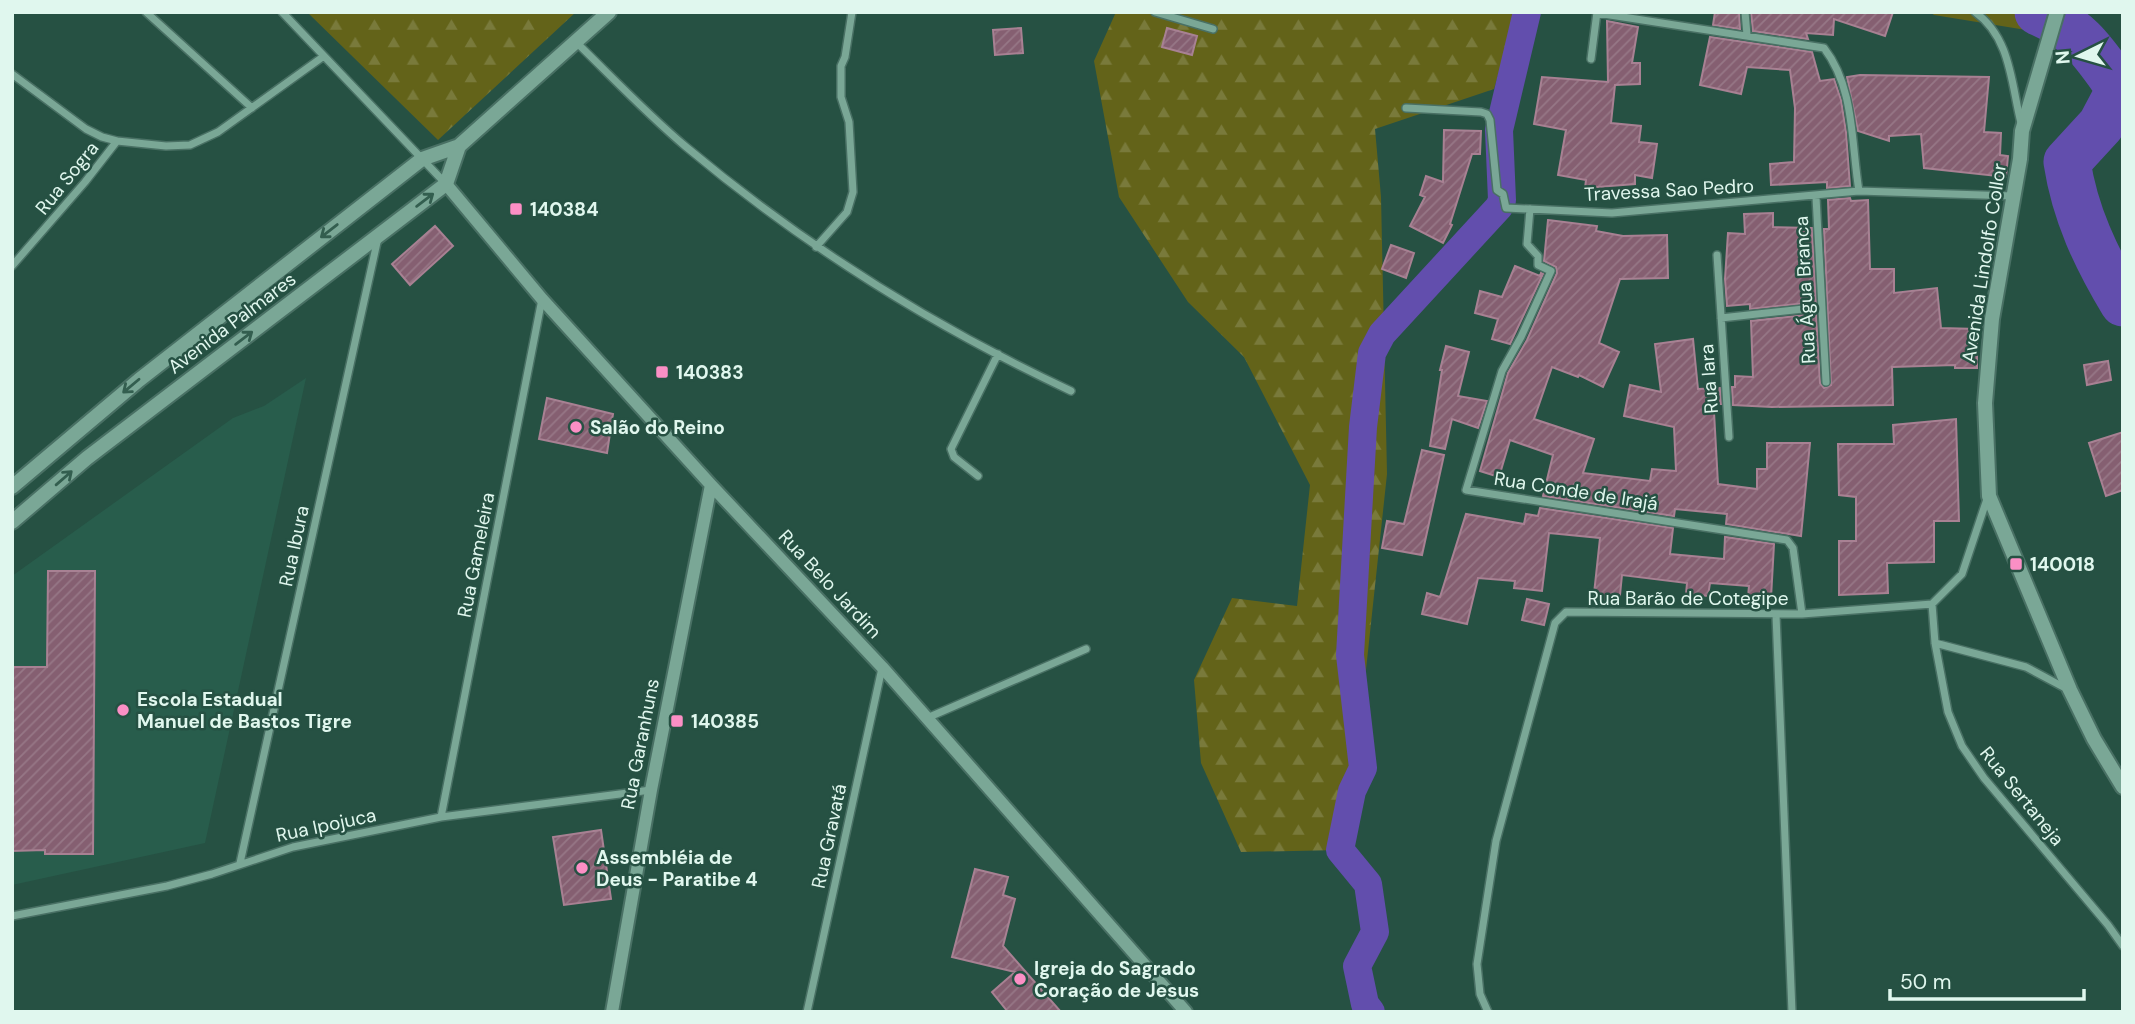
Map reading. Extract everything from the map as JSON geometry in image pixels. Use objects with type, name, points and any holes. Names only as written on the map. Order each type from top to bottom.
[{"type":"main road","name":"Avenida Palmares","points":[[12,487],[139,380],[422,159],[459,146],[609,12]]},
{"type":"main road","name":"Avenida Lindolfo Collor","points":[[2057,12],[2022,131],[1992,319],[1985,403],[1989,496],[2070,691],[2123,788]]},
{"type":"main road","name":"Avenida Palmares","points":[[12,522],[87,458],[446,184],[459,146]]},
{"type":"street","points":[[146,12],[252,108]]},
{"type":"street","points":[[282,12],[446,184]]},
{"type":"street","points":[[816,247],[847,212],[853,192],[849,122],[841,97],[841,66],[845,57],[852,12]]},
{"type":"street","points":[[1155,12],[1213,29]]},
{"type":"street","points":[[1745,12],[1748,35]]},
{"type":"street","points":[[1975,12],[1998,35],[2009,65],[2022,131]]},
{"type":"street","points":[[1591,59],[1597,13],[1824,48],[1833,59],[1847,99],[1859,191]]},
{"type":"street","points":[[577,43],[682,144],[816,247],[901,301],[1071,391]]},
{"type":"street","points":[[12,74],[86,129],[117,141],[166,146],[190,145],[207,139],[324,56]]},
{"type":"street","name":"Travessa Sao Pedro","points":[[1406,108],[1487,114],[1490,120],[1497,190],[1503,194],[1506,208],[1612,213],[1816,197],[1859,191],[2013,197]]},
{"type":"street","name":"Rua Sogra","points":[[12,266],[117,141]]},
{"type":"street","name":"Rua Belo Jardim","points":[[446,184],[542,299],[882,667],[1186,1012]]},
{"type":"street","name":"Rua Água Branca","points":[[1816,197],[1826,382]]},
{"type":"street","name":"Rua Conde de Irajá","points":[[1530,209],[1527,244],[1538,256],[1538,265],[1551,271],[1521,337],[1502,371],[1466,490],[1787,540],[1793,548],[1802,614]]},
{"type":"street","name":"Rua Ibura","points":[[240,863],[379,235]]},
{"type":"street","name":"Rua Iara","points":[[1717,255],[1729,438]]},
{"type":"street","name":"Rua Gameleira","points":[[442,817],[542,299]]},
{"type":"street","name":"Rua Iara","points":[[1721,318],[1822,307]]},
{"type":"street","points":[[978,476],[954,457],[951,449],[998,354]]},
{"type":"street","name":"Rua Garanhuns","points":[[612,1012],[651,790],[711,485]]},
{"type":"street","points":[[1932,604],[1962,574],[1989,496]]},
{"type":"street","name":"Rua Barão de Cotegipe","points":[[1488,1012],[1479,994],[1477,964],[1496,841],[1555,623],[1566,612],[1776,615],[1932,604]]},
{"type":"street","name":"Rua Sertaneja","points":[[1932,604],[1935,643],[1948,712],[1962,746],[1984,778],[2123,946]]},
{"type":"street","points":[[1776,615],[1792,1012]]},
{"type":"street","points":[[1935,643],[2026,667],[2070,691]]},
{"type":"street","points":[[927,718],[1086,649]]},
{"type":"street","name":"Rua Gravatá","points":[[807,1012],[882,667]]},
{"type":"street","name":"Rua Ipojuca","points":[[12,916],[167,886],[293,847],[442,817],[651,790]]},
{"type":"shaded area","name":"Escola Estadual Manuel de Bastos Tigre","points":[[306,378],[205,843],[12,885],[12,576],[233,418],[264,406]]},
{"type":"green space","points":[[307,12],[576,12],[438,140]]},
{"type":"green space","points":[[1116,12],[1516,12],[1494,89],[1375,129],[1381,197],[1387,474],[1359,735],[1340,850],[1241,852],[1201,763],[1194,680],[1232,598],[1297,606],[1310,485],[1244,357],[1188,302],[1119,197],[1094,61]]},
{"type":"green space","points":[[1930,12],[2044,12],[2039,32],[1934,15]]},
{"type":"building","points":[[1715,12],[1739,12],[1740,29],[1713,25]]},
{"type":"building","points":[[1751,12],[1893,12],[1885,36],[1834,19],[1833,35],[1806,33],[1808,39],[1753,31]]},
{"type":"building","points":[[1607,21],[1638,27],[1632,63],[1640,63],[1640,84],[1615,85],[1611,123],[1641,126],[1639,142],[1657,144],[1652,178],[1635,175],[1635,184],[1585,188],[1586,180],[1558,175],[1566,130],[1534,124],[1542,77],[1608,82]]},
{"type":"building","points":[[1021,28],[1023,53],[995,55],[993,30]]},
{"type":"building","points":[[1167,28],[1197,36],[1192,55],[1162,47]]},
{"type":"building","points":[[1710,37],[1812,52],[1820,81],[1834,79],[1841,100],[1850,186],[1827,188],[1827,182],[1771,185],[1770,164],[1794,162],[1795,108],[1790,70],[1747,67],[1741,94],[1700,85]]},
{"type":"building","points":[[1847,77],[1989,77],[1984,132],[2001,133],[2000,155],[2008,156],[2006,177],[1924,168],[1921,134],[1889,136],[1889,141],[1858,131]]},
{"type":"building","points":[[1444,130],[1481,131],[1480,154],[1472,154],[1450,224],[1452,225],[1443,243],[1410,226],[1425,197],[1420,195],[1426,176],[1443,182]]},
{"type":"building","points":[[1850,198],[1851,201],[1868,200],[1870,269],[1894,269],[1894,293],[1937,288],[1941,328],[1977,329],[1977,368],[1955,368],[1955,365],[1892,367],[1893,405],[1733,405],[1732,387],[1735,387],[1735,376],[1753,377],[1751,321],[1816,314],[1820,383],[1824,388],[1831,385],[1824,229],[1829,229],[1828,200]]},
{"type":"building","points":[[1773,213],[1773,227],[1812,228],[1816,302],[1750,309],[1750,304],[1727,306],[1725,279],[1728,233],[1745,234],[1744,214]]},
{"type":"building","points":[[1548,220],[1597,226],[1596,231],[1623,236],[1667,235],[1668,278],[1620,279],[1599,343],[1619,352],[1603,387],[1579,375],[1578,377],[1552,367],[1534,419],[1594,439],[1583,473],[1650,481],[1652,469],[1676,471],[1674,427],[1624,416],[1630,385],[1661,392],[1655,344],[1693,339],[1698,389],[1720,388],[1721,404],[1715,404],[1714,412],[1718,484],[1757,489],[1757,469],[1767,469],[1767,443],[1810,443],[1801,536],[1726,524],[1727,514],[1675,509],[1674,516],[1543,496],[1553,455],[1510,440],[1499,477],[1480,471],[1508,373],[1527,340],[1557,273],[1556,267],[1544,261]]},
{"type":"building","points":[[435,226],[453,246],[410,285],[392,264]]},
{"type":"building","points":[[1391,245],[1414,253],[1406,278],[1382,269]]},
{"type":"building","points":[[1515,266],[1540,276],[1543,274],[1510,344],[1492,339],[1498,319],[1475,313],[1480,291],[1502,297]]},
{"type":"building","points":[[1446,346],[1469,352],[1458,396],[1487,401],[1478,428],[1452,419],[1445,449],[1430,446],[1440,370]]},
{"type":"building","points":[[2108,361],[2111,380],[2087,385],[2084,365]]},
{"type":"building","name":"Salão do Reino","points":[[547,398],[613,414],[607,453],[539,439]]},
{"type":"building","points":[[1956,419],[1959,521],[1934,521],[1934,562],[1887,563],[1888,593],[1839,595],[1839,541],[1856,541],[1856,497],[1839,495],[1838,444],[1894,444],[1893,425]]},
{"type":"building","points":[[2123,432],[2123,490],[2106,496],[2089,443]]},
{"type":"building","points":[[1422,450],[1444,455],[1422,555],[1382,548],[1387,521],[1404,524]]},
{"type":"building","points":[[1540,508],[1673,528],[1670,554],[1724,559],[1725,537],[1774,544],[1771,598],[1748,596],[1749,586],[1710,583],[1708,596],[1686,594],[1687,583],[1622,575],[1619,605],[1593,603],[1600,538],[1549,533],[1542,591],[1514,588],[1515,581],[1478,578],[1467,624],[1422,614],[1427,593],[1440,597],[1466,514],[1524,524],[1526,514],[1538,516]]},
{"type":"building","points":[[48,571],[95,571],[93,854],[45,854],[45,850],[12,851],[12,667],[47,667]]},
{"type":"building","points":[[1527,599],[1549,604],[1544,625],[1522,620]]},
{"type":"building","name":"Assembléia de Deus - Paratibe 4","points":[[601,830],[611,899],[564,905],[553,837]]},
{"type":"building","points":[[975,869],[1008,877],[1003,895],[1015,899],[1003,946],[1061,1012],[1008,1012],[992,992],[1015,972],[952,957]]},
{"type":"waterway","points":[[1371,1012],[1365,1004],[1357,966],[1375,932],[1368,884],[1340,850],[1352,791],[1363,768],[1350,655],[1363,427],[1372,353],[1382,334],[1499,207],[1502,200],[1499,130],[1527,12]]},
{"type":"waterway","points":[[2038,12],[2076,35],[2120,89],[2101,125],[2067,162],[2081,218],[2123,303]]},
{"type":"place","name":"140384","points":[[516,209]]},
{"type":"place","name":"140383","points":[[662,372]]},
{"type":"place","name":"Salão do Reino","points":[[576,427]]},
{"type":"place","name":"140018","points":[[2016,564]]},
{"type":"place","name":"Escola Estadual Manuel de Bastos Tigre","points":[[123,710]]},
{"type":"place","name":"140385","points":[[677,721]]},
{"type":"place","name":"Assembléia de Deus - Paratibe 4","points":[[582,868]]},
{"type":"place","name":"Igreja do Sagrado Coração de Jesus","points":[[1020,979]]}]
